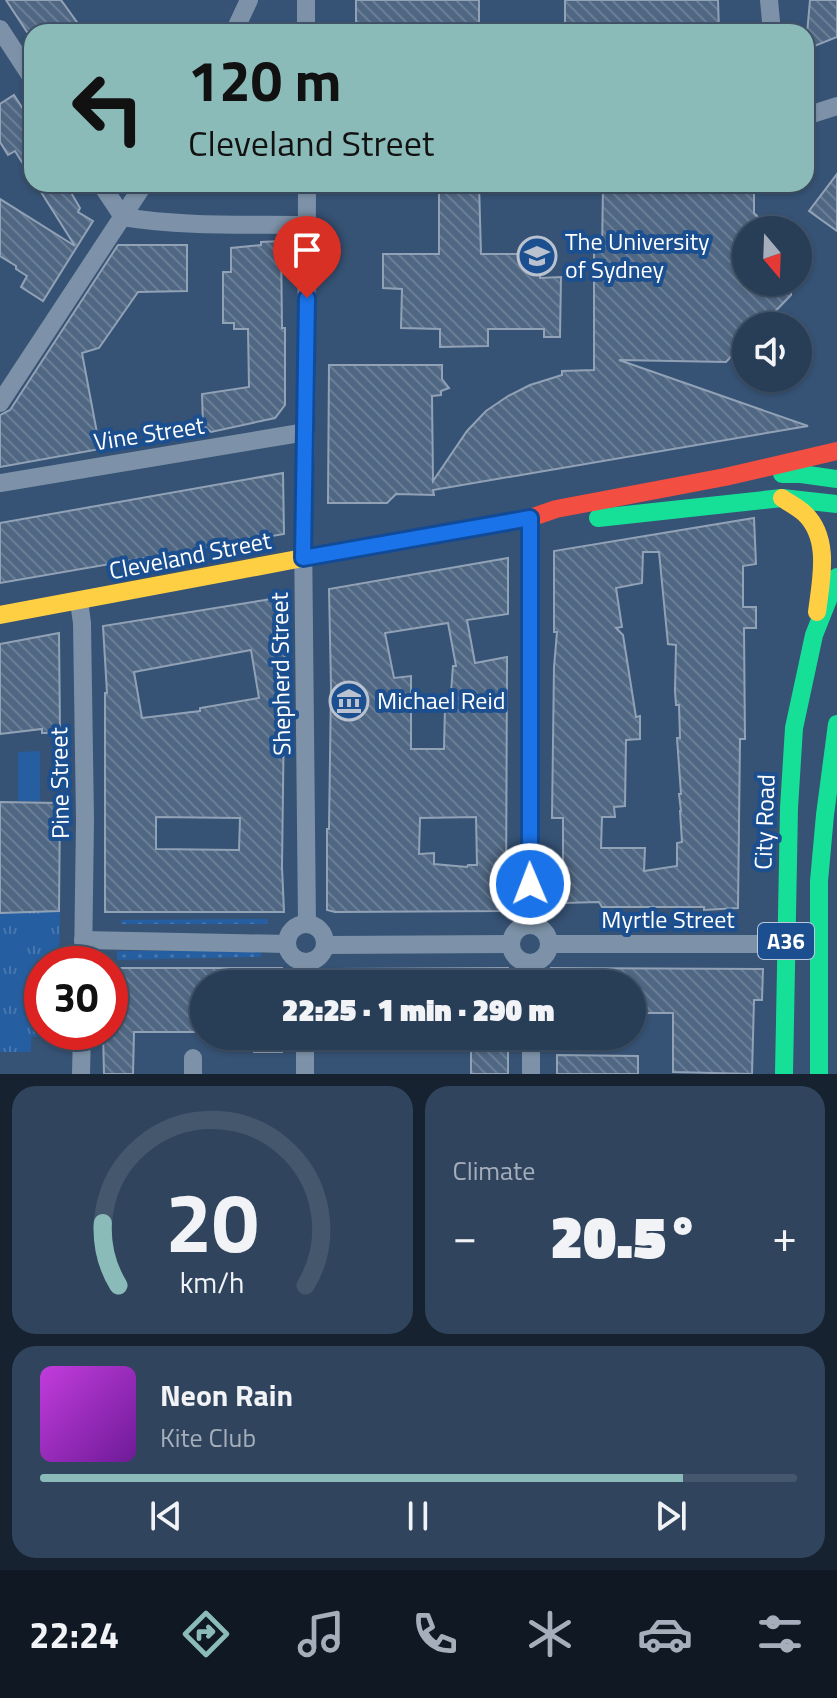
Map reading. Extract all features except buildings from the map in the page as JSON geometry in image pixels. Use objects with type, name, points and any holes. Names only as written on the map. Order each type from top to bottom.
[{"type":"main road","name":"Cleveland Street","points":[[0,615],[530,518],[556,509],[725,477],[837,451]]},
{"type":"main road","name":"Cleveland Street","points":[[725,477],[801,474],[837,479]]},
{"type":"main road","name":"Cleveland Street","points":[[530,518],[562,522],[782,498],[837,504]]},
{"type":"main road","points":[[782,498],[809,519],[821,543],[814,635]]},
{"type":"main road","name":"City Road","points":[[784,1074],[789,808],[794,728],[814,635],[837,577]]},
{"type":"main road","name":"A36","points":[[819,1074],[819,881],[837,724]]},
{"type":"street","points":[[238,24],[249,0]]},
{"type":"street","points":[[306,0],[306,24]]},
{"type":"street","points":[[769,0],[771,24]]},
{"type":"street","points":[[0,29],[24,66]]},
{"type":"street","points":[[814,113],[837,106]]},
{"type":"street","points":[[106,192],[123,217],[195,223],[307,225]]},
{"type":"street","points":[[0,403],[139,192]]},
{"type":"street","name":"Shepherd Street","points":[[307,192],[303,558],[307,924]]},
{"type":"street","name":"Vine Street","points":[[0,483],[306,432]]},
{"type":"street","points":[[530,518],[530,925]]},
{"type":"street","name":"Pine Street","points":[[79,601],[85,820],[83,946]]},
{"type":"street","points":[[307,924],[320,930],[325,945],[320,957],[306,962],[293,957],[287,944],[293,930],[307,924]]},
{"type":"street","points":[[530,925],[541,928],[549,944],[545,955],[530,963],[519,959],[511,944],[515,933],[530,925]]},
{"type":"street","points":[[83,940],[287,944]]},
{"type":"street","points":[[325,945],[511,944]]},
{"type":"street","name":"Myrtle Street","points":[[549,944],[786,944]]},
{"type":"street","points":[[306,962],[306,970]]},
{"type":"street","points":[[530,963],[530,970]]},
{"type":"street","points":[[81,1074],[82,1050]]},
{"type":"street","points":[[305,1050],[305,1074]]},
{"type":"street","points":[[531,1050],[531,1074]]},
{"type":"green space","points":[[40,751],[40,801],[18,801],[18,752]]},
{"type":"green space","points":[[60,911],[59,946],[24,946],[24,1050],[31,1052],[0,1052],[0,913]]},
{"type":"green space","points":[[268,919],[267,924],[121,924],[121,920]]},
{"type":"green space","points":[[128,951],[261,951],[261,957],[128,960]]},
{"type":"traffic: fast","points":[[782,474],[837,479]]},
{"type":"traffic: fast","points":[[598,518],[782,498],[837,504]]},
{"type":"traffic: fast","points":[[784,1074],[789,808],[794,728],[814,635],[837,577]]},
{"type":"traffic: fast","points":[[819,1074],[819,881],[837,724]]},
{"type":"traffic: slow","points":[[782,498],[804,513],[818,535],[822,560],[817,612]]},
{"type":"traffic: slow","points":[[0,615],[502,523]]},
{"type":"traffic: jam","points":[[502,523],[837,451]]},
{"type":"place","name":"The University of Sydney","points":[[537,256]]},
{"type":"place","name":"Michael Reid","points":[[349,701]]},
{"type":"route","points":[[307,298],[303,558],[530,518],[530,884]]}]
